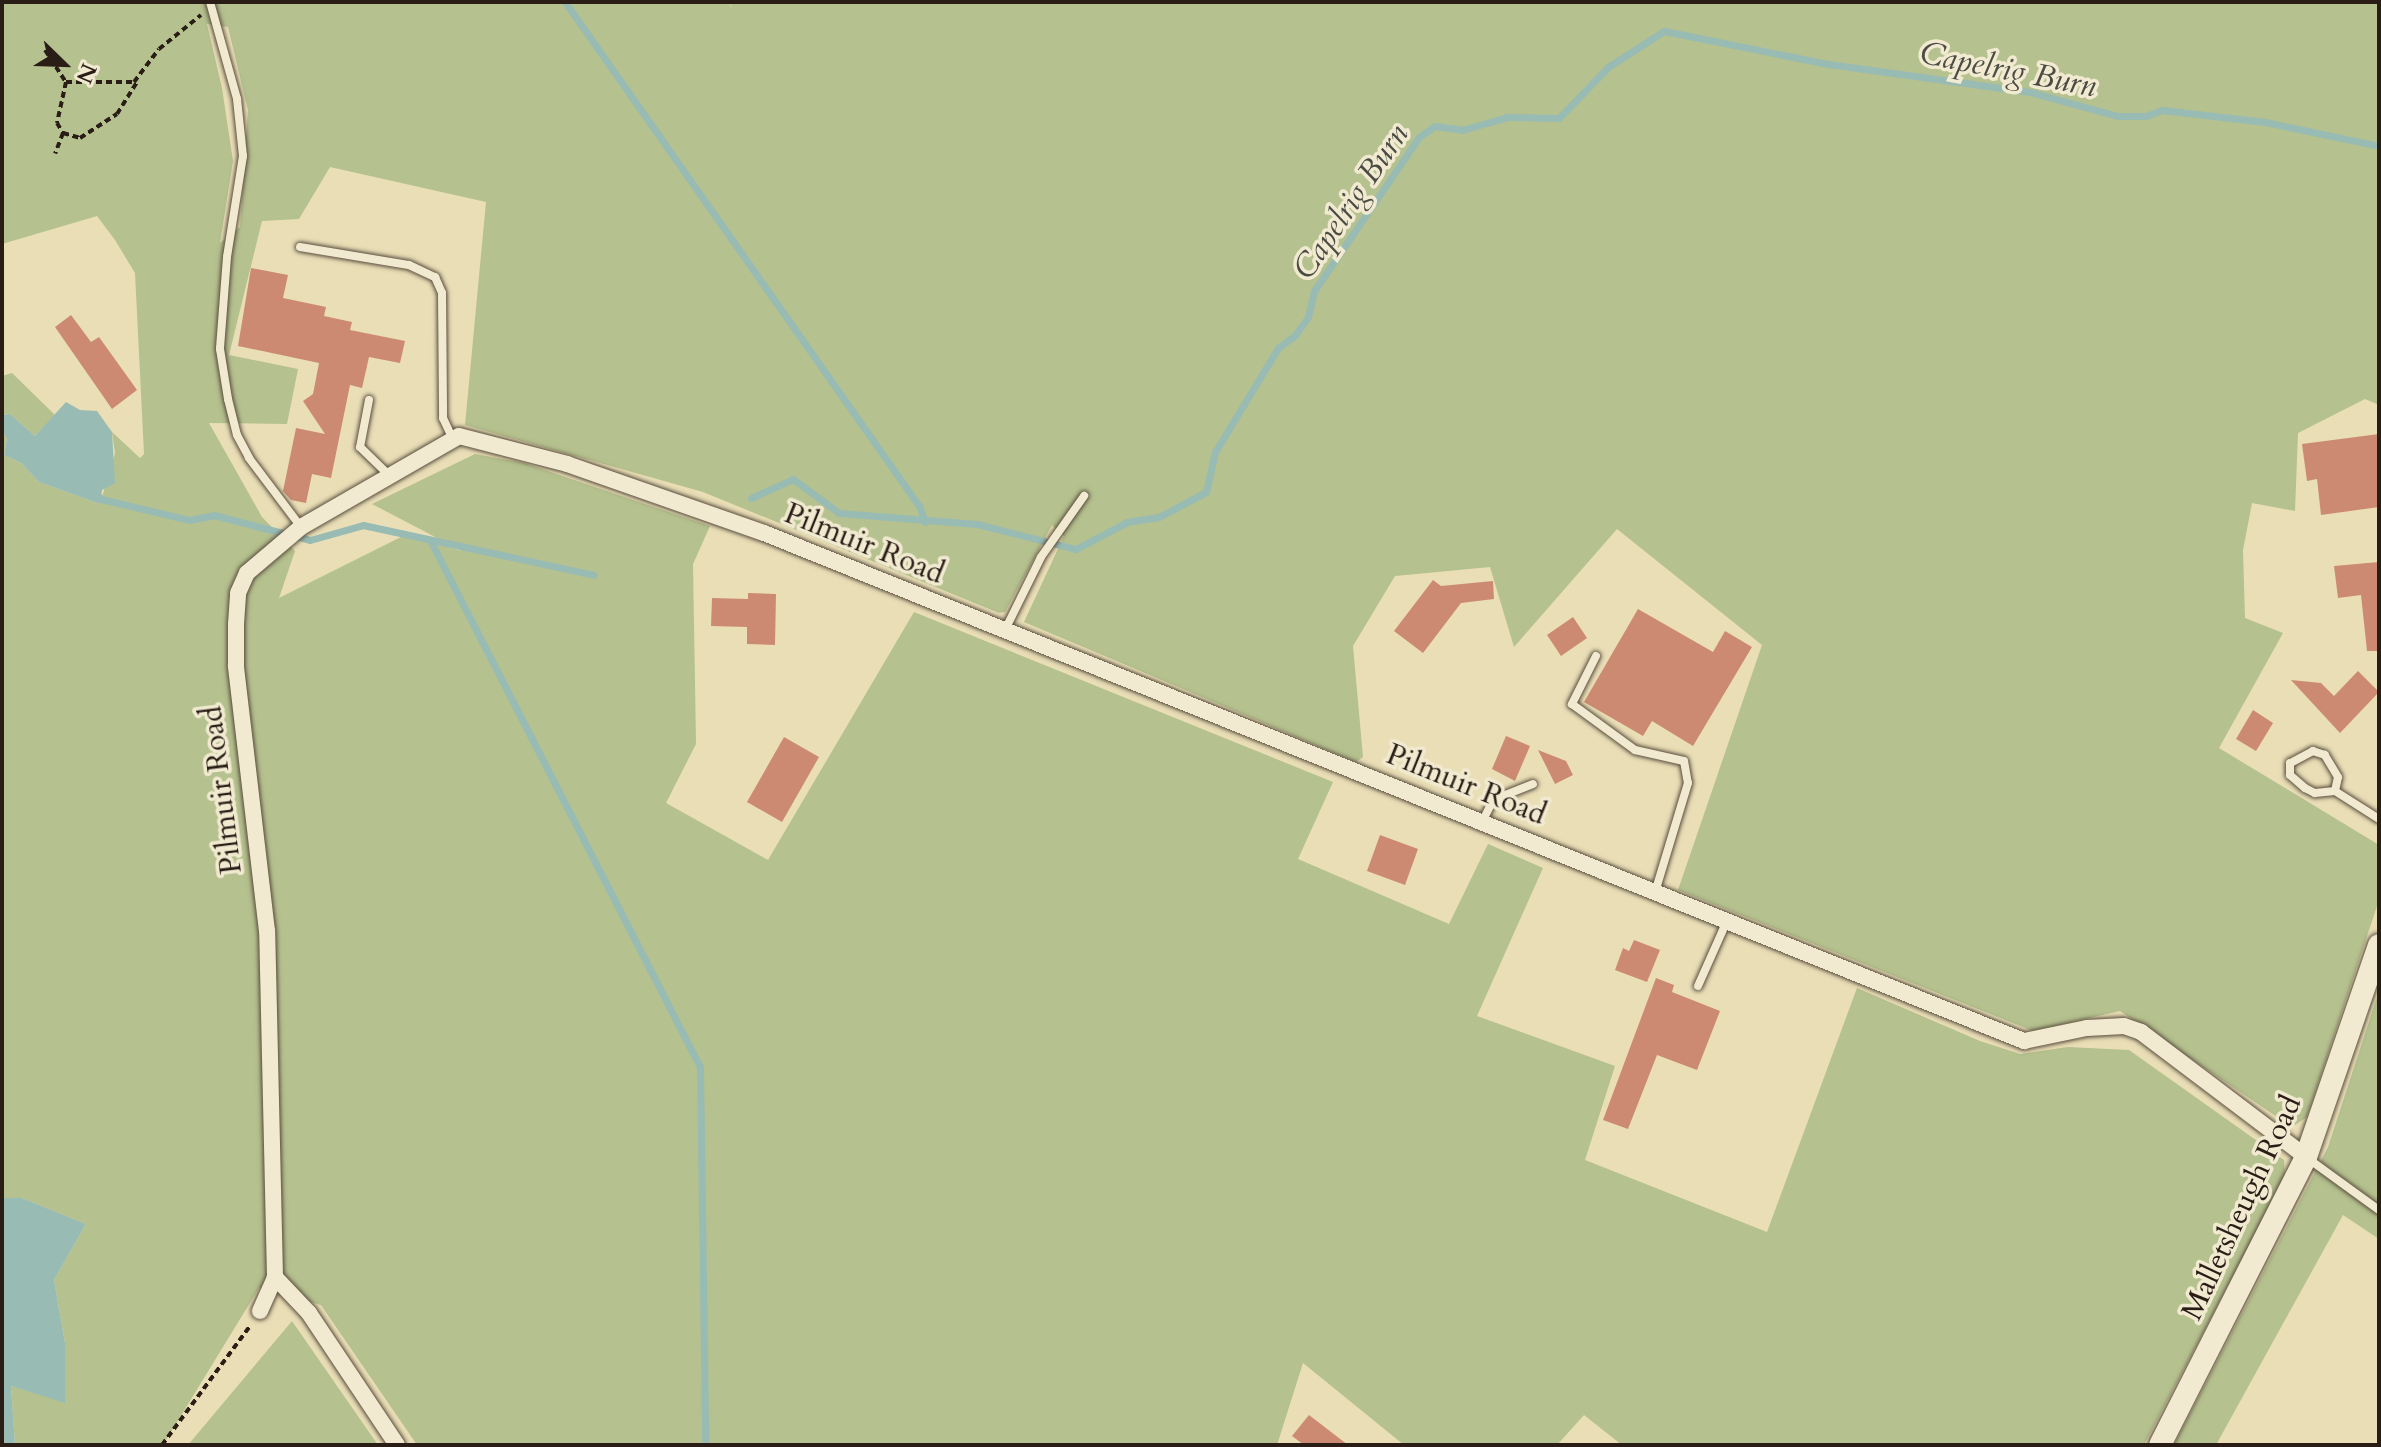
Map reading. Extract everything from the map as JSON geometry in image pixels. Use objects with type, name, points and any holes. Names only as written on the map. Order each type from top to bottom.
[{"type":"street","name":"Pilmuir Road","points":[[275,1277],[267,931],[236,666],[238,593],[247,573],[301,527],[459,436],[567,464],[764,533],[2024,1041],[2087,1028],[2124,1026],[2141,1032],[2306,1157]]},
{"type":"street","name":"Malletsheugh Road","points":[[2160,1445],[2306,1157],[2379,945]]},
{"type":"street","points":[[260,1311],[275,1277],[309,1313],[397,1445]]},
{"type":"lane","points":[[212,6],[237,99],[243,156],[227,257],[220,349],[228,399],[237,435],[249,458],[301,527]]},
{"type":"lane","points":[[300,247],[409,265],[435,277],[442,293],[443,418],[453,439]]},
{"type":"lane","points":[[369,400],[360,447],[371,462],[390,476]]},
{"type":"lane","points":[[1005,630],[1041,557],[1084,496]]},
{"type":"lane","points":[[1596,656],[1572,704],[1635,750],[1684,761],[1688,783],[1655,892]]},
{"type":"lane","points":[[2335,791],[2338,777],[2325,755],[2313,751],[2290,763],[2290,775],[2305,788],[2315,793],[2335,791],[2379,819]]},
{"type":"lane","points":[[1482,822],[1493,800],[1533,784]]},
{"type":"lane","points":[[1698,986],[1727,920]]},
{"type":"lane","points":[[2306,1157],[2379,1210]]},
{"type":"path","points":[[45,50],[66,82],[57,123],[63,133],[80,138],[117,114],[159,49],[212,6]]},
{"type":"path","points":[[66,82],[101,81],[128,85],[138,80]]},
{"type":"path","points":[[55,154],[63,133]]},
{"type":"path","points":[[162,1445],[229,1358],[260,1311]]},
{"type":"green space","points":[[2,2],[728,2],[733,10],[729,2],[2379,2],[2379,405],[2365,399],[2298,433],[2295,511],[2252,503],[2243,550],[2245,618],[2283,633],[2219,748],[2379,845],[2379,900],[2307,1117],[2292,1127],[2120,1011],[2033,1031],[1678,890],[1762,645],[1617,529],[1514,647],[1490,567],[1395,576],[1353,646],[1363,757],[1356,762],[1024,622],[1064,536],[1052,525],[1005,612],[999,613],[703,492],[465,425],[486,202],[330,167],[299,219],[262,221],[229,355],[298,369],[287,424],[209,423],[262,517],[295,551],[279,598],[405,535],[462,551],[372,504],[475,454],[524,463],[710,526],[693,564],[696,744],[666,803],[768,860],[914,612],[1333,782],[1298,859],[1449,924],[1488,844],[1543,868],[1477,1016],[1615,1066],[1585,1160],[1767,1232],[1857,988],[1980,1041],[2020,1054],[2068,1047],[2129,1050],[2284,1160],[2285,1177],[2144,1445],[1622,1445],[1584,1415],[1557,1445],[1404,1445],[1303,1363],[1277,1445],[417,1445],[321,1305],[259,1288],[163,1445],[15,1445],[11,1386],[65,1402],[65,1343],[54,1280],[86,1224],[22,1198],[2,1198],[2,431],[7,437],[4,455],[21,463],[39,482],[100,504],[115,453],[112,432],[140,458],[144,454],[135,273],[115,240],[97,216],[2,244]],"holes":[[[207,24],[228,27],[248,110],[240,227],[220,243],[233,161],[222,88]]]},
{"type":"green space","points":[[12,373],[55,415],[35,436],[10,414],[2,415],[2,376]]},
{"type":"green space","points":[[2379,991],[2379,1239],[2343,1215],[2216,1445],[2174,1445],[2328,1147]]},
{"type":"green space","points":[[292,1321],[378,1445],[188,1445]]},
{"type":"water","points":[[66,402],[80,410],[97,411],[112,432],[115,483],[102,490],[100,504],[39,482],[21,463],[4,455],[7,438],[2,431],[2,415],[10,414],[35,436]]},
{"type":"water","points":[[2,1198],[22,1198],[86,1224],[54,1280],[65,1343],[65,1403],[11,1386],[15,1445],[2,1445]]},
{"type":"building","points":[[251,268],[288,275],[283,298],[326,307],[324,316],[352,322],[350,330],[405,341],[400,363],[369,357],[362,388],[350,385],[331,478],[312,474],[306,503],[291,500],[283,491],[296,428],[325,434],[303,401],[313,394],[319,363],[238,346]]},
{"type":"building","points":[[71,315],[91,342],[99,337],[137,390],[112,409],[55,327]]},
{"type":"building","points":[[2379,434],[2379,507],[2321,515],[2317,479],[2307,481],[2302,444]]},
{"type":"building","points":[[2379,562],[2379,651],[2367,651],[2361,595],[2338,598],[2334,566]]},
{"type":"building","points":[[1433,580],[1441,586],[1493,581],[1494,599],[1461,603],[1423,653],[1394,631]]},
{"type":"building","points":[[748,593],[776,594],[775,645],[747,644],[747,627],[711,626],[712,598],[748,599]]},
{"type":"building","points":[[1638,609],[1713,652],[1725,631],[1752,647],[1693,746],[1652,721],[1643,736],[1584,702]]},
{"type":"building","points":[[1573,617],[1587,638],[1561,656],[1547,635]]},
{"type":"building","points":[[2358,671],[2379,692],[2340,733],[2291,680],[2321,683],[2334,696]]},
{"type":"building","points":[[2253,710],[2273,723],[2256,751],[2236,739]]},
{"type":"building","points":[[1506,736],[1530,746],[1515,781],[1492,769]]},
{"type":"building","points":[[784,737],[819,757],[782,822],[747,802]]},
{"type":"building","points":[[1538,750],[1566,761],[1573,775],[1555,784]]},
{"type":"building","points":[[1380,835],[1418,849],[1405,885],[1367,871]]},
{"type":"building","points":[[1634,940],[1660,950],[1647,982],[1615,970],[1623,948],[1629,951]]},
{"type":"building","points":[[1656,978],[1674,985],[1672,992],[1720,1011],[1697,1070],[1657,1055],[1628,1129],[1603,1120]]},
{"type":"building","points":[[1309,1415],[1348,1445],[1304,1445],[1292,1436]]},
{"type":"waterway","points":[[565,2],[919,506],[925,522]]},
{"type":"waterway","name":"Capelrig Burn","points":[[751,498],[793,479],[839,513],[977,524],[1076,549],[1127,522],[1159,517],[1206,492],[1215,452],[1278,348],[1295,335],[1308,317],[1314,291],[1419,137],[1435,126],[1462,130],[1508,117],[1559,118],[1608,67],[1664,31],[1828,64],[2030,92],[2118,116],[2146,116],[2162,110],[2265,122],[2379,146]]},
{"type":"waterway","points":[[96,493],[101,499],[189,520],[214,515],[310,540],[363,525],[594,575]]},
{"type":"waterway","points":[[430,540],[700,1067],[705,1445]]}]
